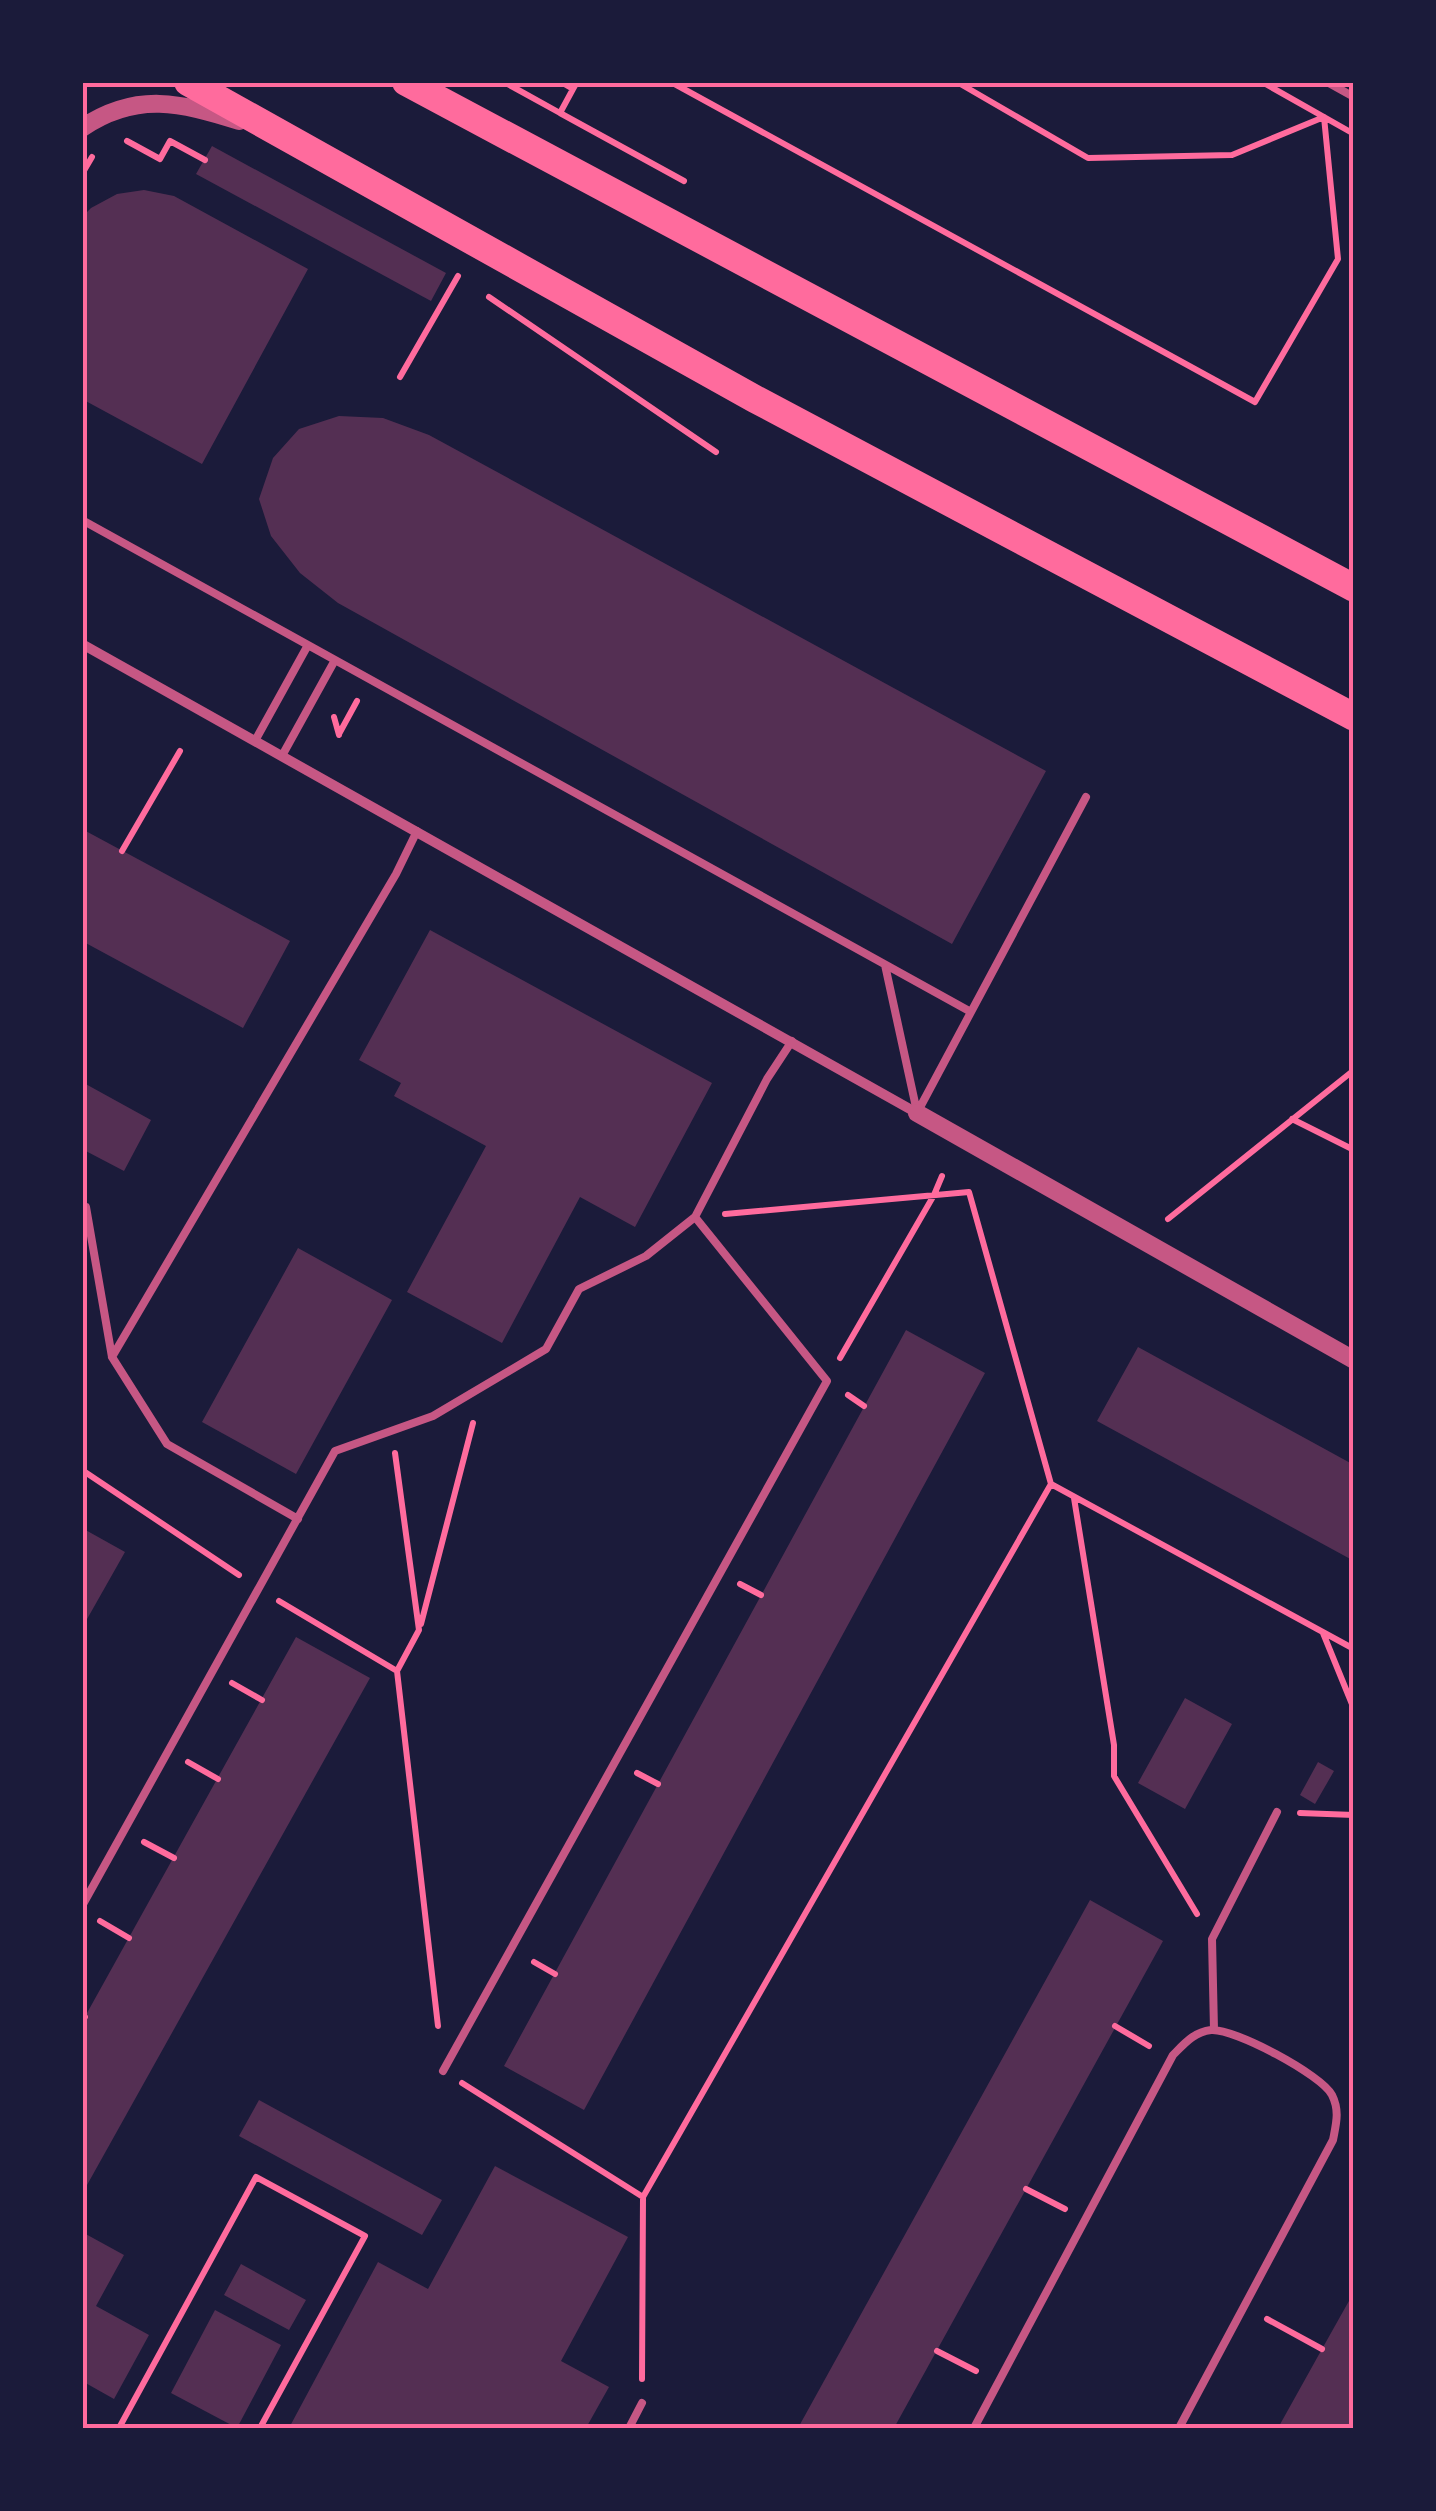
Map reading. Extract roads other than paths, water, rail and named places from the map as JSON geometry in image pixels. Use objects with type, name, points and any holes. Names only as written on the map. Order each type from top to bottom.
[{"type":"highway","points":[[188,82],[755,399],[1354,717]]},
{"type":"highway","points":[[406,82],[1354,588]]},
{"type":"street","points":[[82,128],[125,106],[157,102],[197,108],[282,134]]},
{"type":"street","points":[[82,644],[1354,1360]]},
{"type":"lane","points":[[1327,82],[1354,97]]},
{"type":"lane","points":[[82,520],[971,1012]]},
{"type":"lane","points":[[256,740],[308,645]]},
{"type":"lane","points":[[283,754],[335,660]]},
{"type":"lane","points":[[917,1113],[1086,797]]},
{"type":"lane","points":[[112,1357],[396,874],[417,830]]},
{"type":"lane","points":[[885,964],[917,1113]]},
{"type":"lane","points":[[82,1906],[335,1452],[433,1416],[546,1350],[579,1289],[646,1256],[696,1217],[767,1079],[792,1041]]},
{"type":"lane","points":[[84,1209],[112,1357],[167,1444],[298,1519]]},
{"type":"lane","points":[[443,2071],[826,1381],[696,1217]]},
{"type":"lane","points":[[1214,2030],[1212,1940],[1277,1812]]},
{"type":"lane","points":[[974,2428],[1171,2059],[1190,2037],[1214,2030],[1237,2036],[1313,2076],[1331,2093],[1338,2116],[1333,2140],[1179,2428]]},
{"type":"lane","points":[[629,2428],[642,2403]]}]
